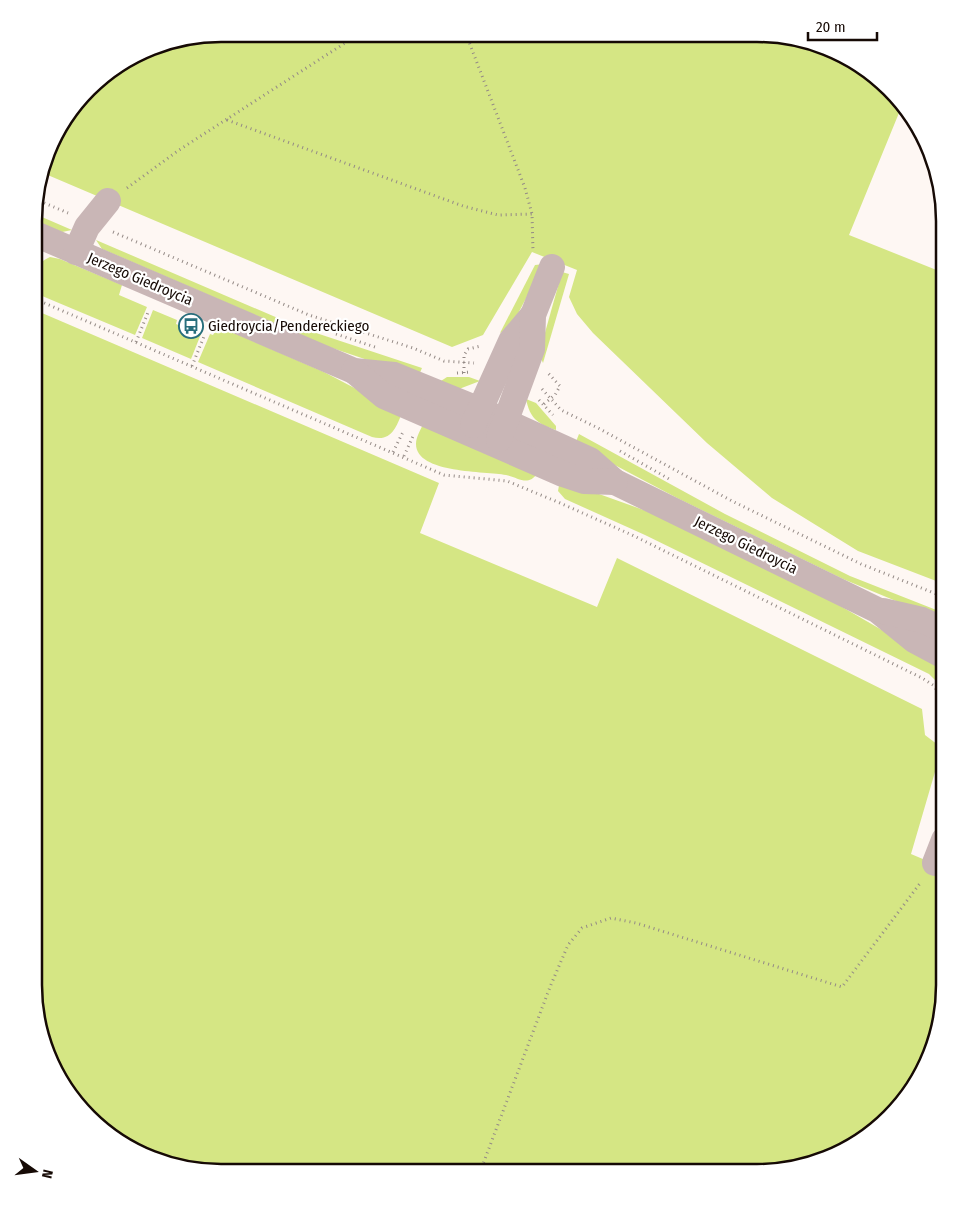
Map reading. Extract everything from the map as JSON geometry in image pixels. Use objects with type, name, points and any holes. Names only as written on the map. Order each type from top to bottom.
[{"type":"street","points":[[76,252],[91,222],[108,201]]},
{"type":"street","name":"Jerzego Giedroycia","points":[[42,241],[76,252],[354,371],[384,396],[474,422],[501,433],[563,474],[584,481],[615,482],[877,610],[914,640],[936,652]]},
{"type":"street","points":[[501,433],[532,349],[534,315],[542,264]]},
{"type":"street","points":[[474,422],[511,341],[534,315]]},
{"type":"street","name":"Jerzego Giedroycia","points":[[877,610],[922,620],[936,626]]},
{"type":"path","points":[[108,201],[179,150],[346,43]]},
{"type":"path","points":[[469,43],[525,188],[542,264]]},
{"type":"path","points":[[227,120],[462,206],[498,215],[532,214]]},
{"type":"path","points":[[44,203],[309,315],[413,348],[444,361],[481,363]]},
{"type":"path","points":[[42,302],[404,456],[444,475],[507,481],[632,535],[922,678],[936,689]]},
{"type":"path","points":[[136,342],[152,304]]},
{"type":"path","points":[[192,366],[208,328]]},
{"type":"path","points":[[539,386],[562,410],[732,501],[861,564],[936,594]]},
{"type":"path","points":[[533,398],[544,404],[556,419]]},
{"type":"path","points":[[393,452],[406,425]]},
{"type":"path","points":[[404,456],[416,430]]},
{"type":"path","points":[[616,449],[674,481]]},
{"type":"path","points":[[483,1164],[550,987],[568,946],[582,928],[611,918],[842,987],[936,855]]},
{"type":"green space","points":[[757,42],[792,46],[825,56],[846,66],[866,79],[899,112],[849,235],[936,270],[936,581],[858,551],[772,498],[707,443],[593,333],[577,314],[569,297],[577,270],[532,252],[483,335],[452,347],[49,175],[56,153],[66,132],[79,112],[103,87],[132,66],[164,52],[186,46],[209,43]]},
{"type":"green space","points":[[42,217],[72,230],[62,232],[42,225]]},
{"type":"green space","points":[[96,240],[301,328],[422,368],[418,377],[329,347],[102,249]]},
{"type":"green space","points":[[50,257],[60,259],[122,285],[119,295],[147,307],[135,335],[42,296],[42,262]]},
{"type":"green space","points":[[544,264],[511,327],[500,333],[535,265]]},
{"type":"green space","points":[[562,272],[569,274],[543,363],[539,354]]},
{"type":"green space","points":[[153,310],[177,320],[176,324],[201,334],[191,359],[142,338]]},
{"type":"green space","points":[[42,313],[439,483],[420,533],[597,607],[617,558],[922,709],[925,735],[936,743],[936,769],[911,854],[936,865],[936,985],[932,1020],[926,1042],[912,1074],[891,1103],[866,1127],[846,1140],[825,1150],[792,1160],[769,1163],[221,1164],[186,1160],[153,1150],[132,1140],[112,1127],[79,1094],[66,1074],[56,1053],[44,1008],[42,985]]},
{"type":"green space","points":[[218,326],[324,372],[402,413],[395,429],[388,436],[372,437],[198,362],[210,334],[213,335]]},
{"type":"green space","points":[[447,377],[469,377],[480,381],[459,389],[441,381]]},
{"type":"green space","points":[[526,399],[536,403],[556,426],[556,430],[536,420],[530,411]]},
{"type":"green space","points":[[424,422],[537,474],[526,481],[506,475],[439,466],[427,461],[419,454],[416,444]]},
{"type":"green space","points":[[579,434],[725,514],[850,576],[936,610],[936,618],[843,579],[679,499],[575,444]]},
{"type":"green space","points":[[560,480],[652,513],[837,604],[936,661],[936,681],[929,674],[645,535],[565,499],[558,491]]},
{"type":"place","name":"Giedroycia/Pendereckiego","points":[[191,326]]}]
